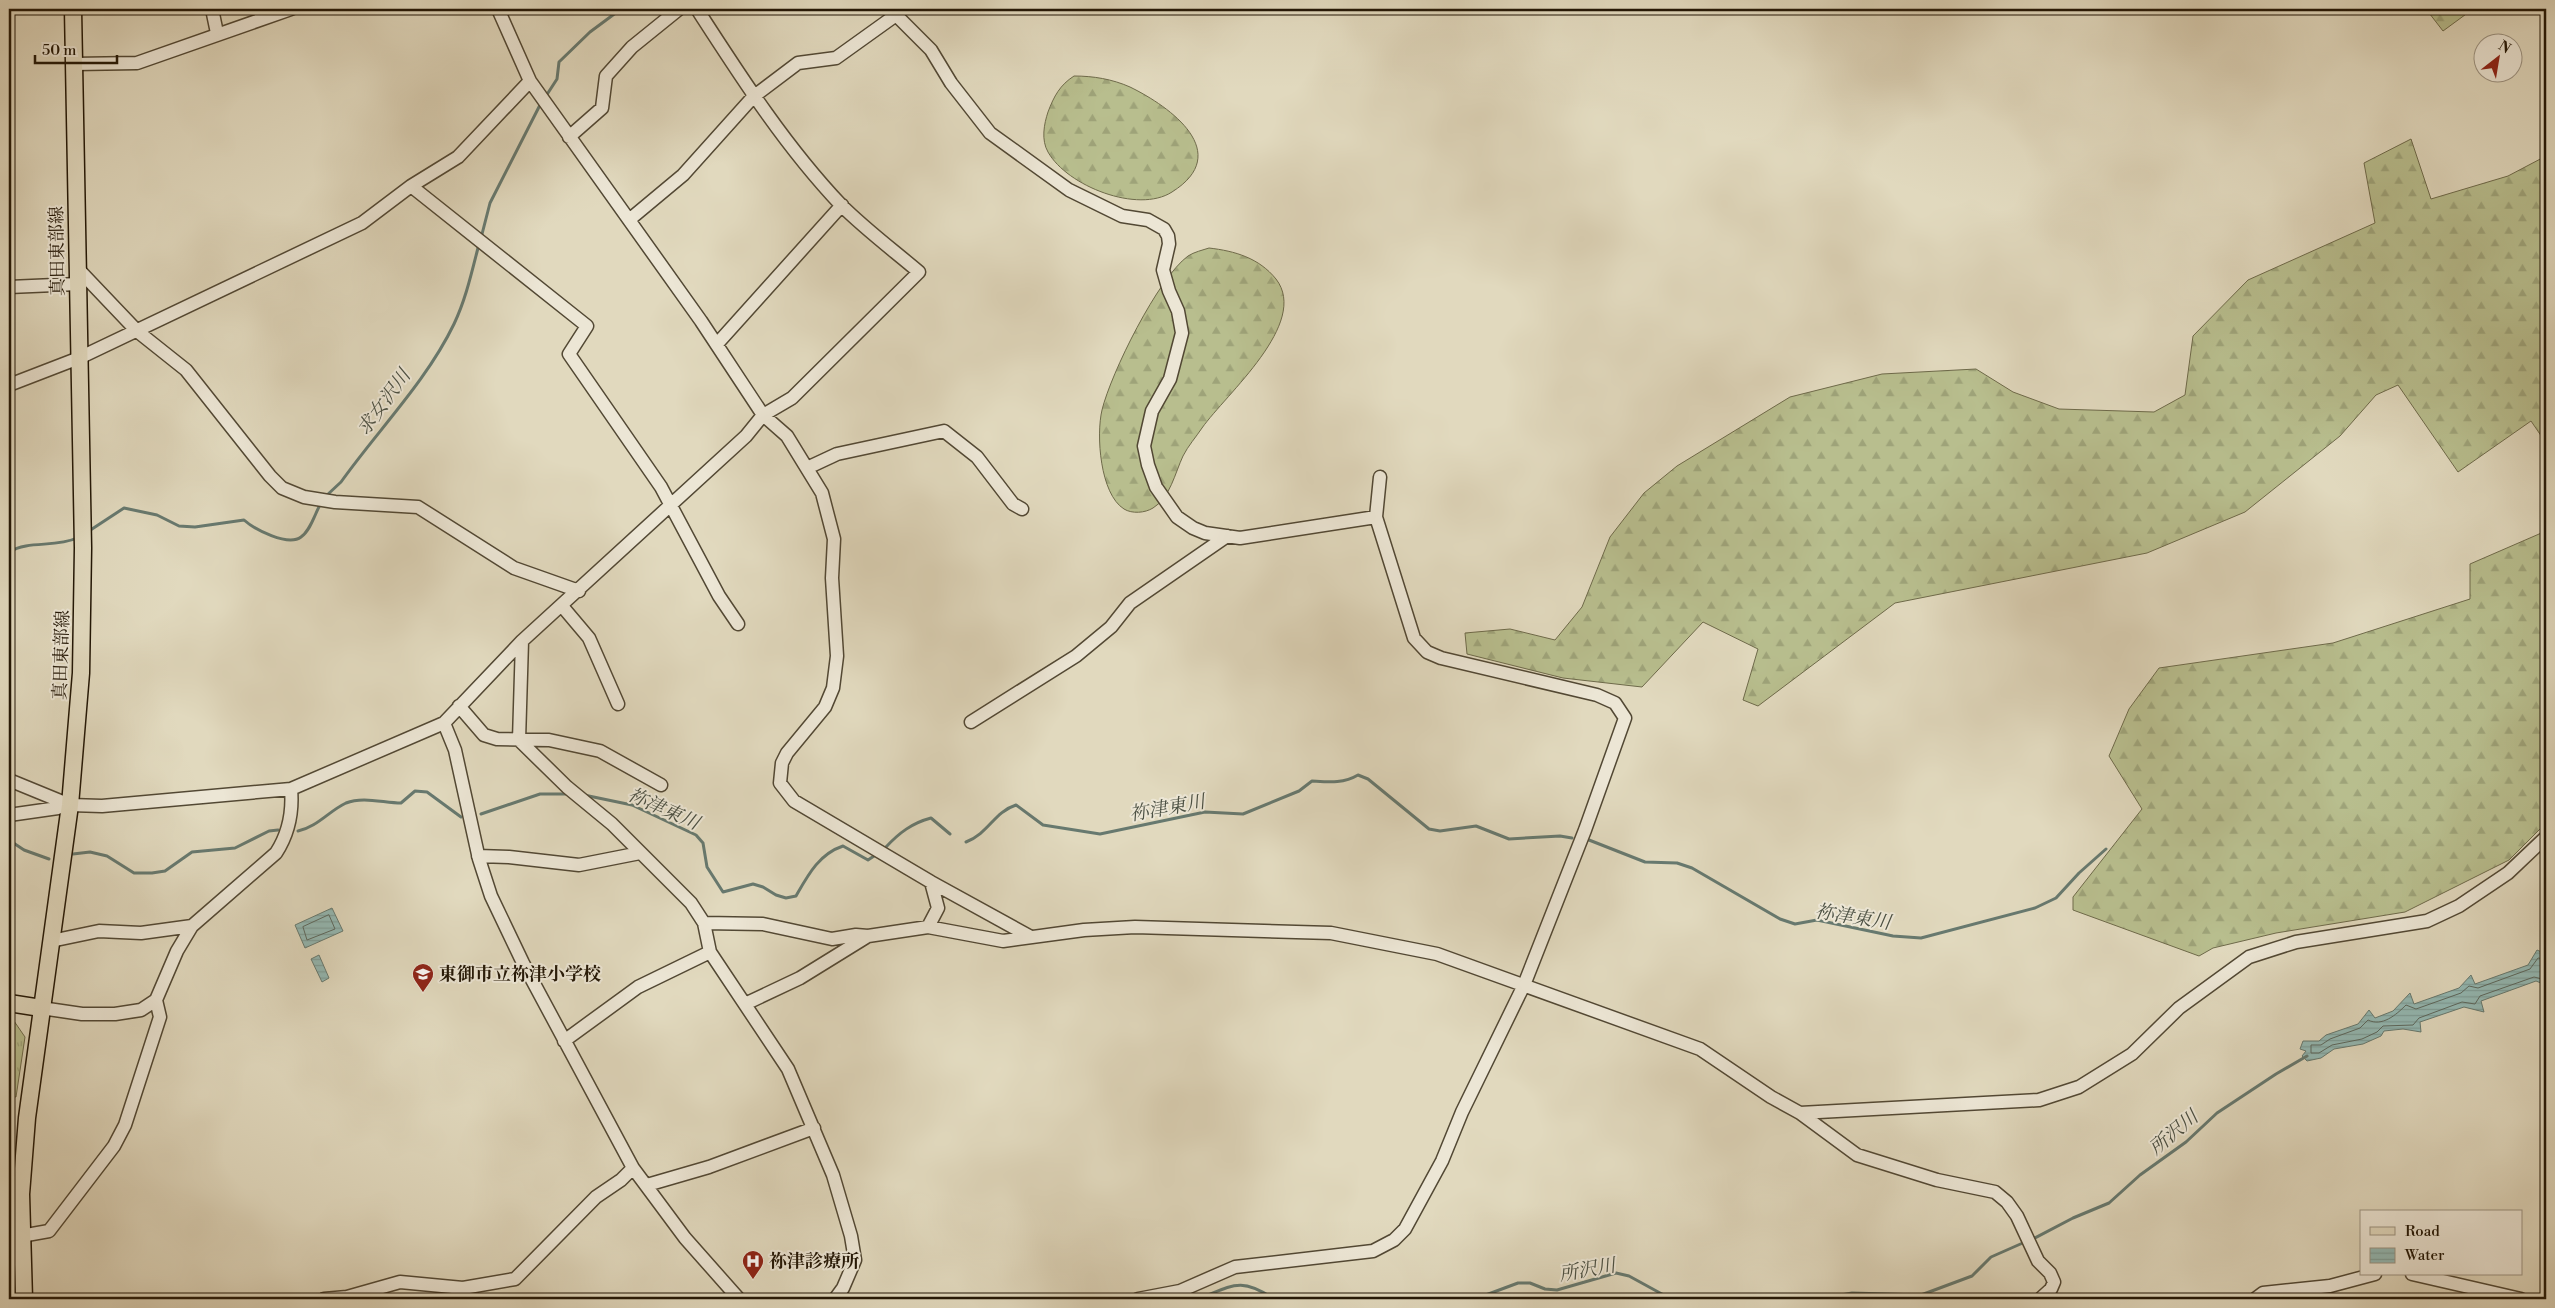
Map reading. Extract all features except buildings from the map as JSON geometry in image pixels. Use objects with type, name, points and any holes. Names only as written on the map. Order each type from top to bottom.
[{"type":"main road","name":"真田東部線","points":[[24,1299],[21,1194],[26,1128],[51,941],[64,807],[79,717],[83,618],[73,9]]},
{"type":"main road","points":[[9,1003],[41,1008]]},
{"type":"street","points":[[212,9],[217,33]]},
{"type":"street","points":[[74,64],[136,63],[217,33],[291,9]]},
{"type":"street","points":[[498,9],[530,80],[717,344],[763,415],[787,436],[822,493],[834,539],[832,578],[838,656],[833,688],[825,707],[787,753],[782,763],[780,783],[794,801],[931,882],[1031,937]]},
{"type":"street","points":[[569,137],[602,108],[606,76],[632,47],[679,9]]},
{"type":"street","points":[[9,815],[64,807],[145,804],[261,790],[291,789],[444,723],[522,641],[579,591],[746,436],[763,415],[792,398],[919,272],[842,205],[754,97],[697,9]]},
{"type":"street","points":[[629,220],[683,175],[754,97],[798,63],[836,58],[896,15],[931,50],[951,83],[990,133],[1069,190],[1107,210],[1122,216],[1148,220],[1164,229],[1169,244],[1163,270],[1169,291],[1178,311],[1182,333],[1170,379],[1152,411],[1145,437],[1148,465],[1160,494],[1177,517],[1204,533],[1240,538],[1376,517]]},
{"type":"street","points":[[9,386],[79,358],[362,223],[411,186],[458,157],[530,80]]},
{"type":"street","points":[[411,186],[586,326],[569,354],[671,504],[719,596],[738,624]]},
{"type":"street","points":[[717,344],[842,205]]},
{"type":"street","points":[[9,287],[78,276],[137,331],[186,370],[270,476],[282,488],[304,497],[335,502],[418,507],[514,568],[579,591]]},
{"type":"street","points":[[807,468],[836,454],[944,431],[977,457],[1013,504],[1022,509]]},
{"type":"street","points":[[1138,1299],[1180,1291],[1235,1267],[1373,1251],[1394,1240],[1406,1229],[1442,1161],[1462,1112],[1524,985],[1585,830],[1625,718],[1614,703],[1597,695],[1441,658],[1427,652],[1414,638],[1376,517],[1380,477]]},
{"type":"street","points":[[970,722],[1076,656],[1111,627],[1130,603],[1226,536]]},
{"type":"street","points":[[562,606],[589,638],[618,704]]},
{"type":"street","points":[[522,641],[519,740],[567,787],[612,824],[690,903],[704,924],[710,952],[788,1069],[833,1175],[851,1236],[855,1260],[843,1288],[835,1299]]},
{"type":"street","points":[[460,706],[484,735],[497,739],[549,740],[600,751],[661,785]]},
{"type":"street","points":[[444,723],[455,750],[478,856],[491,896],[564,1041],[633,1168],[685,1238],[740,1299]]},
{"type":"street","points":[[9,781],[64,807]]},
{"type":"street","points":[[41,1008],[82,1014],[115,1014],[141,1010],[156,1000],[177,950],[192,926],[276,853],[284,840],[290,818],[291,789]]},
{"type":"street","points":[[1800,1113],[2039,1100],[2079,1087],[2132,1054],[2178,1008],[2250,957],[2296,942],[2427,921],[2459,906],[2508,873],[2546,837]]},
{"type":"street","points":[[478,856],[510,857],[579,865],[640,853]]},
{"type":"street","points":[[928,927],[935,918],[938,908],[931,882]]},
{"type":"street","points":[[704,924],[762,924],[832,939],[928,927],[1003,941],[1084,930],[1135,927],[1332,933],[1437,954],[1700,1049],[1771,1097],[1800,1113],[1856,1155],[1937,1180],[1995,1192],[2007,1202],[2017,1216],[2038,1262],[2050,1273],[2054,1282],[2051,1289],[2040,1299]]},
{"type":"street","points":[[51,941],[99,931],[141,933],[192,926]]},
{"type":"street","points":[[745,1004],[800,978],[868,936]]},
{"type":"street","points":[[564,1041],[638,987],[710,952]]},
{"type":"street","points":[[21,1236],[49,1231],[114,1146],[125,1125],[160,1017],[156,1000]]},
{"type":"street","points":[[647,1185],[709,1167],[814,1128]]},
{"type":"street","points":[[324,1299],[347,1297],[400,1282],[464,1294],[515,1280],[596,1197],[621,1180],[633,1168]]},
{"type":"street","points":[[2255,1299],[2263,1293],[2330,1286],[2368,1276]]},
{"type":"street","points":[[2421,1276],[2521,1299]]},
{"type":"green space","points":[[2426,9],[2473,9],[2443,31]]},
{"type":"green space","points":[[1074,76],[1102,78],[1130,87],[1163,106],[1178,119],[1190,132],[1197,147],[1197,162],[1190,177],[1172,192],[1158,198],[1141,200],[1104,193],[1071,176],[1057,164],[1046,147],[1044,137],[1045,122],[1050,106],[1058,91]]},
{"type":"green space","points":[[2411,139],[2431,199],[2508,176],[2546,156],[2546,443],[2531,421],[2458,472],[2398,385],[2376,395],[2340,436],[2245,512],[2147,553],[1895,603],[1758,706],[1743,700],[1758,649],[1703,622],[1642,687],[1563,678],[1467,654],[1465,633],[1510,629],[1555,640],[1582,607],[1610,537],[1644,493],[1677,466],[1790,397],[1882,374],[1976,369],[2013,392],[2059,409],[2154,412],[2185,395],[2193,336],[2248,280],[2375,223],[2364,163]]},
{"type":"green space","points":[[1209,248],[1228,251],[1246,257],[1269,272],[1276,279],[1284,297],[1282,316],[1274,337],[1261,357],[1213,414],[1187,449],[1164,498],[1159,504],[1146,511],[1127,511],[1116,501],[1105,478],[1100,448],[1102,410],[1125,351],[1163,284],[1176,267],[1188,256]]},
{"type":"green space","points":[[2546,531],[2546,823],[2509,860],[2405,912],[2276,933],[2213,948],[2199,956],[2073,910],[2073,897],[2142,809],[2109,756],[2129,709],[2159,668],[2333,643],[2470,599],[2470,564]]},
{"type":"green space","points":[[9,1020],[14,1021],[25,1037],[16,1097],[9,1096]]},
{"type":"water","points":[[332,908],[343,931],[305,948],[295,925]]},
{"type":"water","points":[[2537,950],[2546,954],[2546,985],[2536,981],[2481,1001],[2484,1012],[2464,1007],[2420,1022],[2421,1032],[2403,1029],[2384,1031],[2381,1036],[2363,1044],[2334,1049],[2321,1058],[2307,1061],[2302,1056],[2306,1051],[2300,1049],[2303,1041],[2319,1041],[2326,1035],[2358,1024],[2369,1010],[2375,1018],[2393,1011],[2410,993],[2414,1004],[2459,988],[2471,975],[2475,984],[2528,965]]},
{"type":"water","points":[[319,955],[329,978],[322,982],[311,959]]},
{"type":"waterway","name":"求女沢川","points":[[546,96],[557,79],[559,62],[590,32],[621,9]]},
{"type":"waterway","name":"求女沢川","points":[[481,238],[490,203],[541,103]]},
{"type":"waterway","name":"求女沢川","points":[[326,496],[341,482],[416,386],[443,345],[462,305],[479,244]]},
{"type":"waterway","name":"求女沢川","points":[[89,531],[124,508],[157,515],[179,526],[195,527],[244,520],[271,536],[295,540],[308,530],[321,503]]},
{"type":"waterway","name":"求女沢川","points":[[9,552],[25,546],[60,543],[77,538]]},
{"type":"waterway","name":"祢津東川","points":[[966,842],[974,838],[1002,812],[1016,805],[1043,825],[1100,834],[1205,812],[1243,814],[1299,791],[1312,781],[1341,781],[1358,775],[1368,779],[1429,829],[1440,831],[1476,826],[1509,839],[1560,836],[1572,838]]},
{"type":"waterway","name":"祢津東川","points":[[298,831],[311,826],[346,803],[359,800],[401,803],[415,791],[427,792],[461,817]]},
{"type":"waterway","name":"祢津東川","points":[[481,814],[540,794],[567,794]]},
{"type":"waterway","name":"祢津東川","points":[[584,795],[632,805],[696,835],[703,843],[707,867],[723,892],[753,884],[786,898],[796,896],[815,866],[827,854],[843,846],[868,860],[874,856]]},
{"type":"waterway","name":"祢津東川","points":[[886,847],[906,829],[931,818],[950,834]]},
{"type":"waterway","name":"祢津東川","points":[[73,854],[90,852],[107,856],[134,873],[152,873],[165,871],[192,852],[235,848],[269,831],[278,830]]},
{"type":"waterway","name":"祢津東川","points":[[9,840],[24,850],[49,859]]},
{"type":"waterway","name":"祢津東川","points":[[1589,840],[1645,862],[1677,863],[1692,868],[1780,919],[1795,924],[1817,920],[1893,936],[1921,938],[2035,908],[2056,898],[2079,873],[2106,849]]},
{"type":"waterway","name":"所沢川","points":[[2031,1240],[2073,1218],[2109,1203],[2140,1175],[2186,1142],[2217,1113],[2307,1056]]},
{"type":"waterway","name":"所沢川","points":[[1819,1299],[1852,1293],[1921,1295],[1972,1276],[1991,1257],[2025,1242]]},
{"type":"waterway","name":"所沢川","points":[[1475,1299],[1518,1283],[1530,1283],[1545,1289],[1557,1290],[1616,1273],[1629,1276],[1671,1299]]},
{"type":"waterway","name":"所沢川","points":[[1198,1299],[1236,1285],[1253,1287],[1274,1299]]},
{"type":"place","name":"東御市立祢津小学校","points":[[423,993]]},
{"type":"place","name":"祢津診療所","points":[[753,1280]]}]
